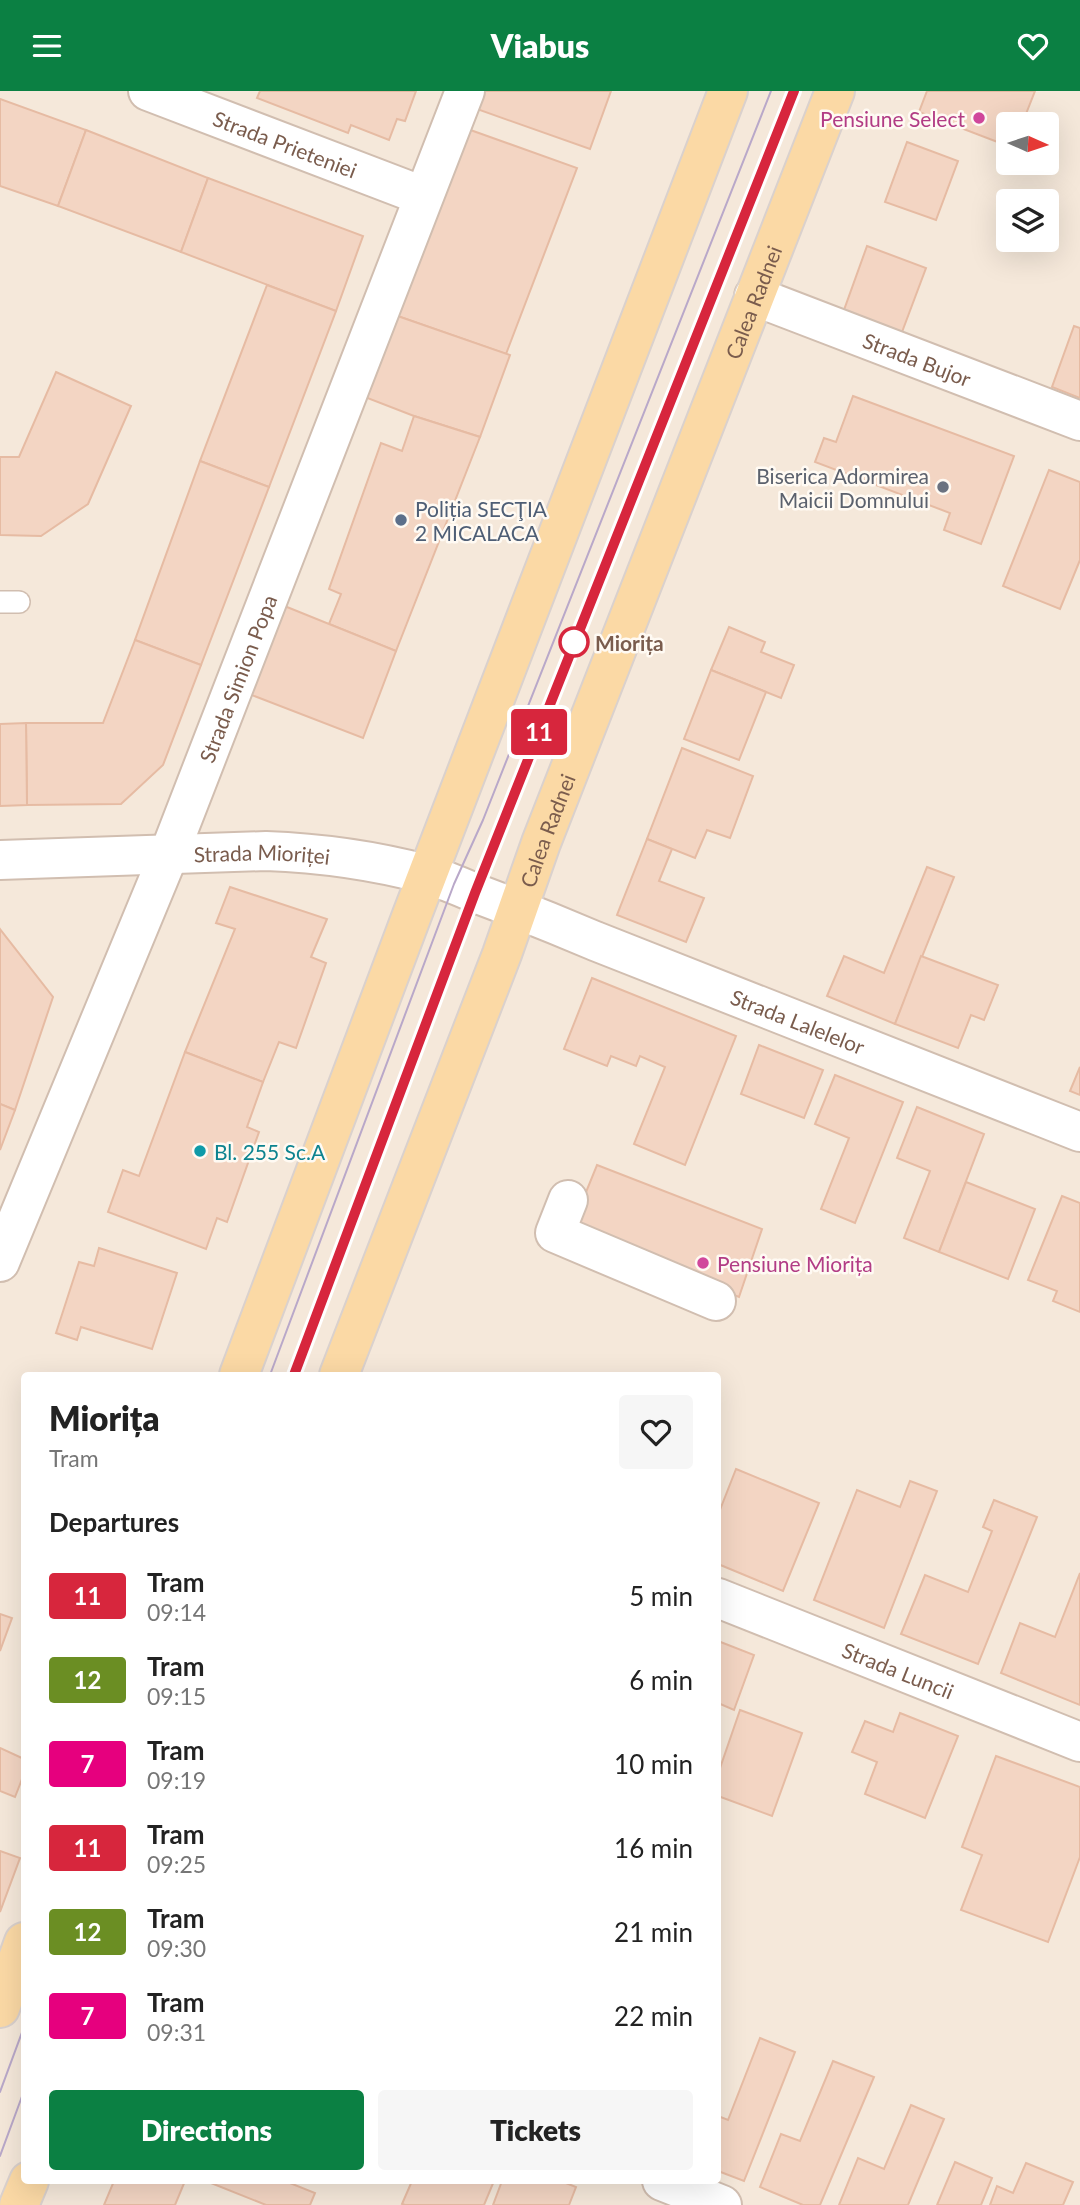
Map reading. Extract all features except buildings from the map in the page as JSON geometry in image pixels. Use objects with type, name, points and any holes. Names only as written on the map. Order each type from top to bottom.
[{"type":"main road","points":[[240,1372],[728,91]]},
{"type":"main road","name":"Calea Radnei","points":[[340,1372],[546,830],[835,91]]},
{"type":"main road","points":[[0,2008],[15,1948]]},
{"type":"main road","points":[[19,2205],[28,2184]]},
{"type":"street","name":"Strada Prieteniei","points":[[148,91],[423,196]]},
{"type":"street","name":"Strada Simion Popa","points":[[0,1262],[169,854],[465,91]]},
{"type":"street","name":"Strada Bujor","points":[[754,296],[1080,421]]},
{"type":"street","name":"Strada Mioriței","points":[[0,860],[266,851],[309,853],[352,858],[428,875],[518,908]]},
{"type":"street","name":"Strada Lalelelor","points":[[518,908],[595,941],[1080,1132]]},
{"type":"street","points":[[568,1201],[555,1233],[716,1301]]},
{"type":"street","name":"Strada Luncii","points":[[721,1599],[1080,1742]]},
{"type":"street","points":[[670,2184],[722,2205]]},
{"type":"shaded area","points":[[0,91],[1080,91],[1080,2205],[0,2205]]},
{"type":"tram line","points":[[271,1372],[454,884],[483,820],[771,91]]},
{"type":"tram line","points":[[295,1372],[476,893],[794,91]]},
{"type":"tram line","name":"11","points":[[295,1372],[475,893],[794,91]]},
{"type":"tram line","points":[[0,2092],[21,2035]]},
{"type":"tram line","points":[[0,2156],[21,2099]]},
{"type":"place","name":"Pensiune Select","points":[[979,118]]},
{"type":"place","name":"Biserica Adormirea Maicii Domnului","points":[[943,487]]},
{"type":"place","name":"Poliția SECŢIA 2 MICALACA","points":[[401,520]]},
{"type":"place","name":"Miorița","points":[[574,642]]},
{"type":"place","name":"Bl. 255 Sc.A","points":[[200,1151]]},
{"type":"place","name":"Pensiune Miorița","points":[[703,1263]]}]
